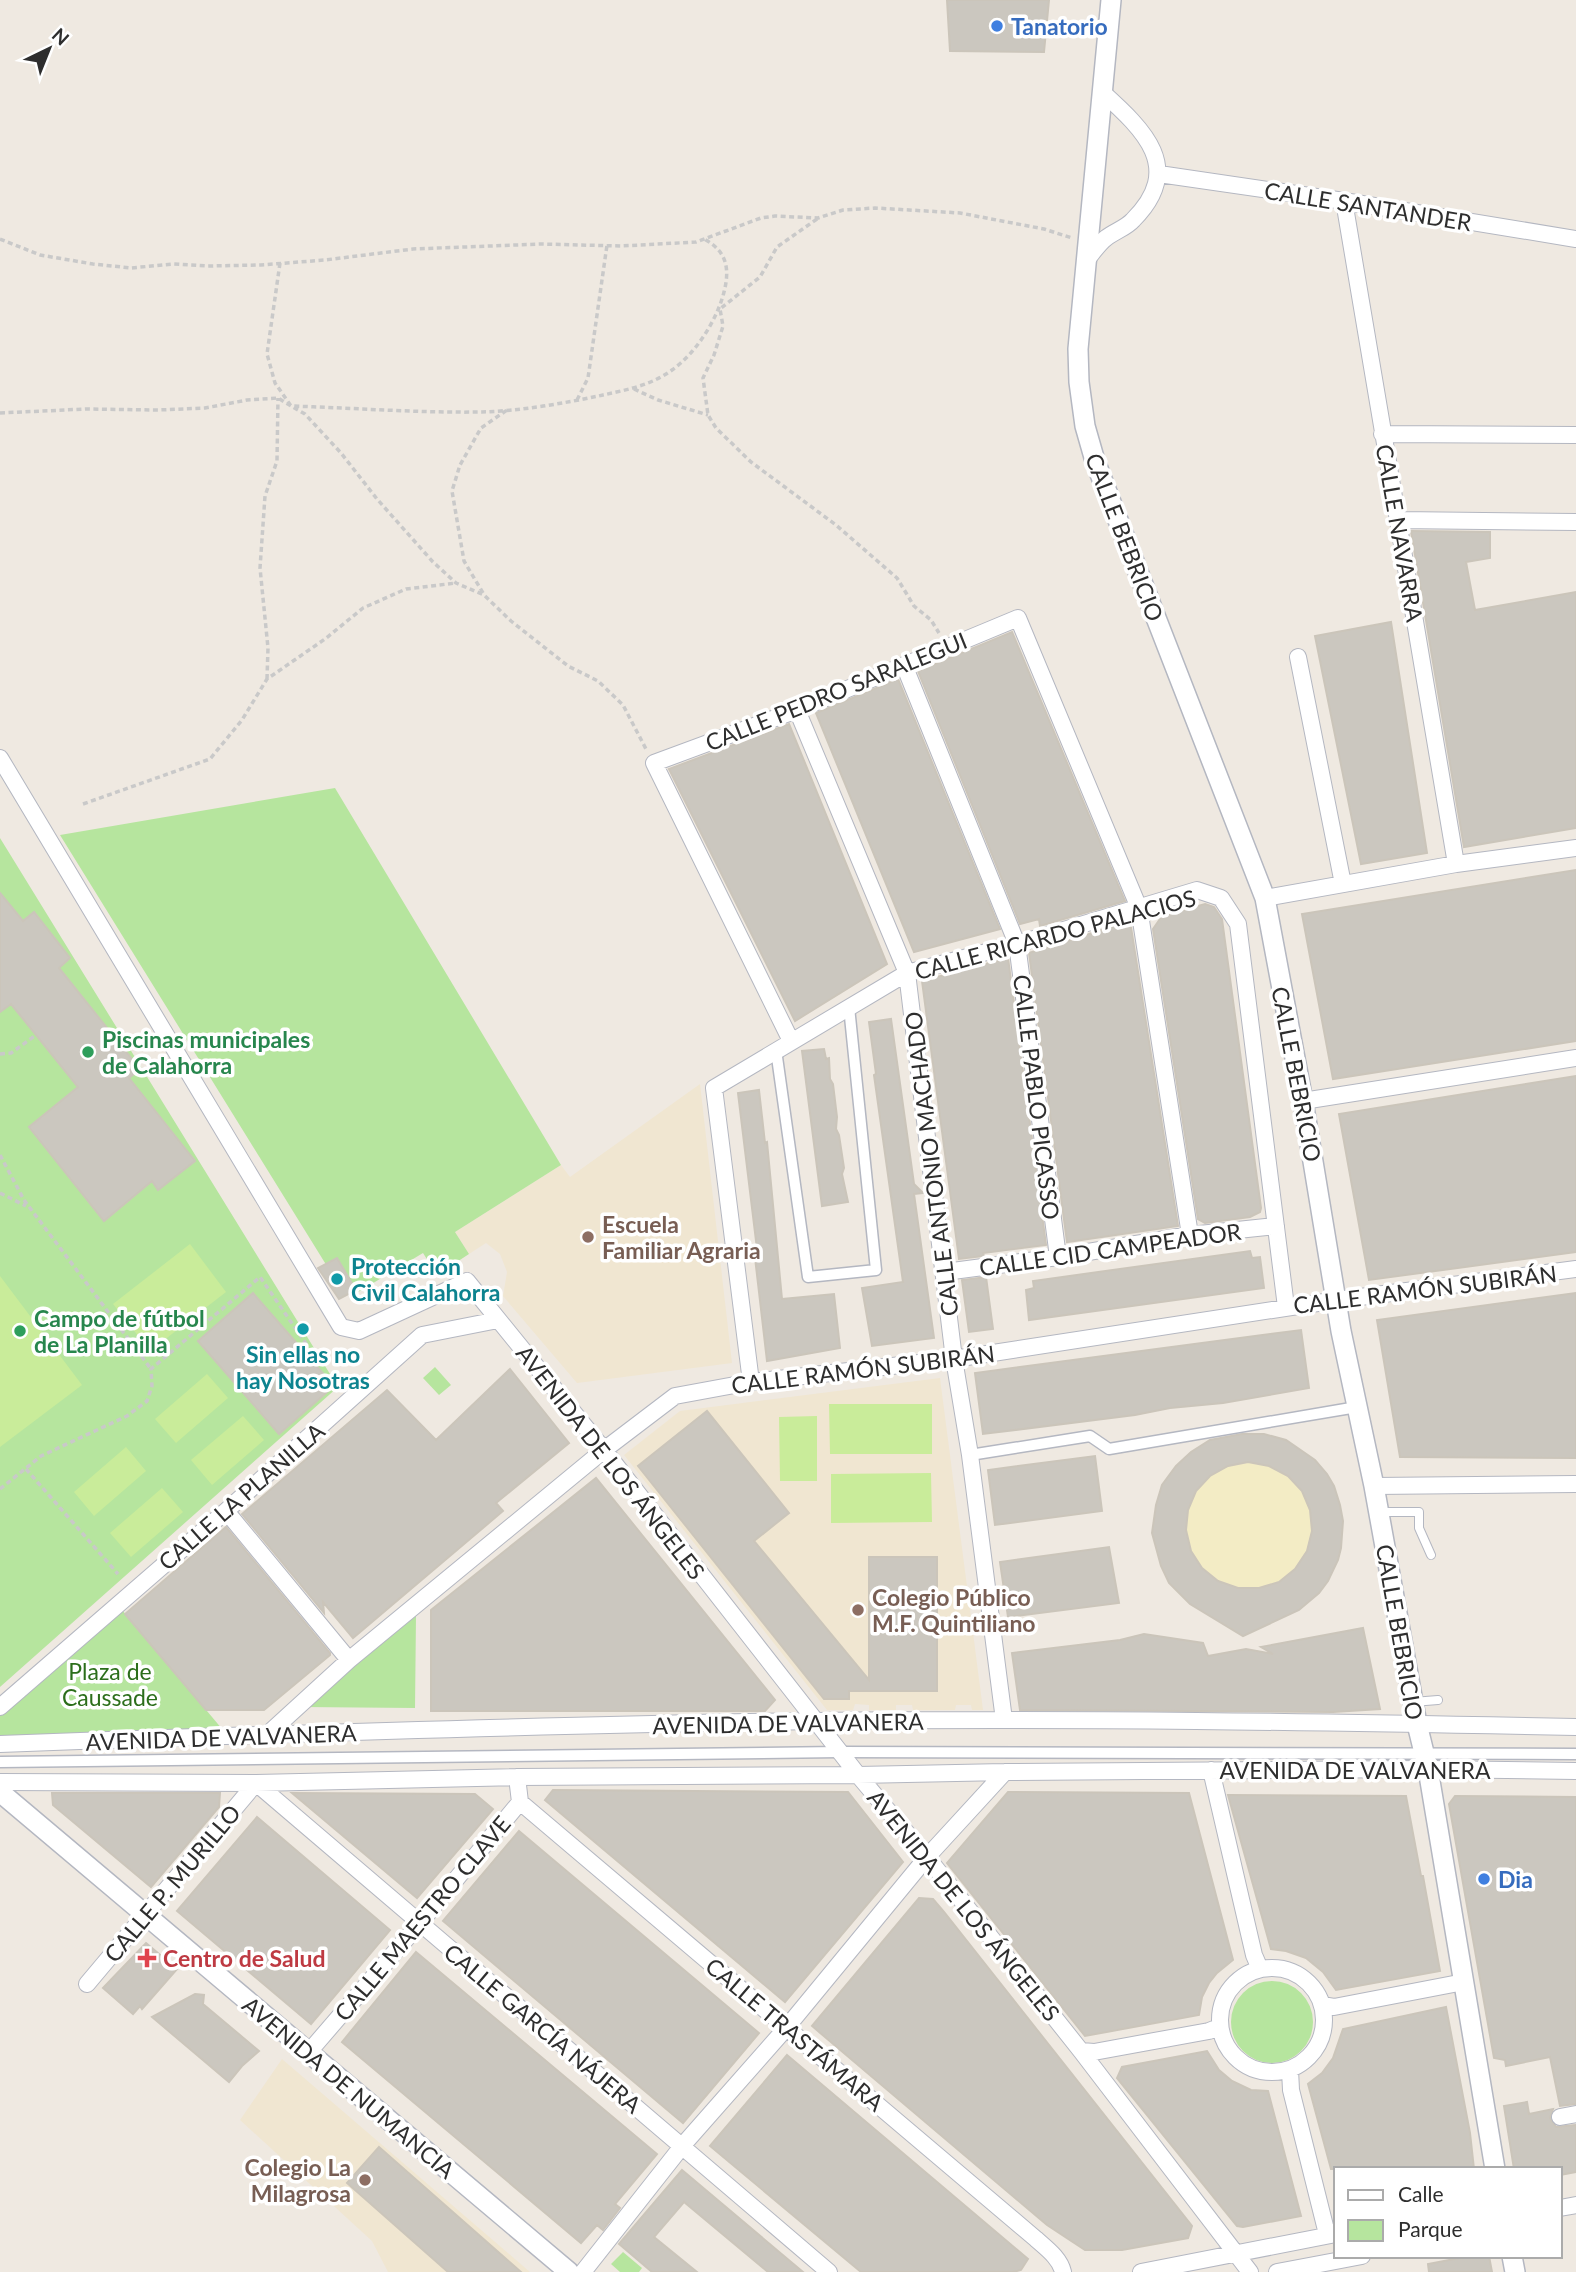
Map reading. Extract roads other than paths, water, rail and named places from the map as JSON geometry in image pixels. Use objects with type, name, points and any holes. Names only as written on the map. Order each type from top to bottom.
[{"type":"street","name":"CALLE BEBRICIO","points":[[1111,0],[1078,349],[1085,426],[1095,461],[1265,898],[1303,1101],[1341,1331],[1374,1486],[1426,1761],[1495,2167]]},
{"type":"street","points":[[1085,262],[1106,238],[1132,222],[1150,200],[1159,174],[1147,137],[1102,92]]},
{"type":"street","name":"CALLE SANTANDER","points":[[1159,174],[1576,239]]},
{"type":"street","name":"CALLE NAVARRA","points":[[1344,201],[1457,864]]},
{"type":"street","points":[[1382,434],[1576,435]]},
{"type":"street","points":[[1399,520],[1576,522]]},
{"type":"street","name":"CALLE PEDRO SARALEGUI","points":[[791,1041],[654,763],[797,710],[1018,618],[1139,908]]},
{"type":"street","points":[[1298,657],[1343,884]]},
{"type":"street","name":"CALLE PABLO PICASSO","points":[[904,665],[1017,944],[1058,1257]]},
{"type":"street","name":"CALLE ANTONIO MACHADO","points":[[797,710],[907,973],[954,1359],[970,1455],[1004,1720]]},
{"type":"street","name":"AVENIDA DE LOS ÁNGELES","points":[[0,758],[341,1327],[359,1331],[467,1281],[604,1450],[858,1775],[928,1857],[1251,2272]]},
{"type":"street","points":[[1265,898],[1457,864],[1576,848]]},
{"type":"street","name":"CALLE RICARDO PALACIOS","points":[[751,1382],[714,1088],[907,973],[1017,944],[1197,890],[1221,898],[1238,924],[1286,1307]]},
{"type":"street","points":[[1139,908],[1190,1235]]},
{"type":"street","points":[[776,1050],[808,1277],[876,1270],[849,1007]]},
{"type":"street","points":[[1303,1101],[1576,1058]]},
{"type":"street","name":"CALLE CID CAMPEADOR","points":[[944,1272],[1058,1257],[1190,1235],[1276,1226]]},
{"type":"street","name":"CALLE RAMÓN SUBIRÁN","points":[[268,1734],[349,1660],[604,1450],[675,1396],[751,1382],[954,1359],[1286,1307],[1576,1269]]},
{"type":"street","name":"CALLE LA PLANILLA","points":[[0,1707],[226,1511],[422,1335],[498,1320]]},
{"type":"street","points":[[970,1455],[1090,1436],[1110,1449],[1357,1407]]},
{"type":"street","points":[[1374,1486],[1576,1485]]},
{"type":"street","points":[[226,1511],[349,1660]]},
{"type":"street","name":"AVENIDA DE VALVANERA","points":[[0,1744],[268,1734],[815,1721],[1004,1720],[1576,1727]]},
{"type":"street","name":"AVENIDA DE VALVANERA","points":[[0,1762],[840,1752],[1426,1761],[1576,1771]]},
{"type":"street","name":"AVENIDA DE VALVANERA","points":[[0,1782],[256,1783],[517,1777],[1211,1770],[1576,1754]]},
{"type":"street","points":[[1211,1770],[1254,1955],[1260,1969]]},
{"type":"street","points":[[583,2272],[683,2145],[787,2027],[928,1857],[1005,1772]]},
{"type":"street","name":"CALLE MAESTRO CLAVE","points":[[309,2053],[520,1802],[517,1777]]},
{"type":"street","name":"CALLE P. MURILLO","points":[[87,1984],[256,1783]]},
{"type":"street","name":"CALLE GARCÍA NÁJERA","points":[[256,1783],[829,2272]]},
{"type":"street","name":"AVENIDA DE NUMANCIA","points":[[0,1793],[569,2272]]},
{"type":"street","name":"CALLE TRASTÁMARA","points":[[520,1802],[1036,2239],[1055,2258],[1063,2272]]},
{"type":"street","points":[[1260,1969],[1291,1971],[1305,1979],[1322,2005],[1325,2021],[1322,2036],[1315,2050],[1304,2062],[1290,2070],[1259,2072],[1245,2066],[1233,2056],[1224,2043],[1219,2027],[1220,2012],[1229,1990],[1246,1974],[1260,1969]]},
{"type":"street","points":[[1322,2005],[1334,2007],[1464,1982]]},
{"type":"street","points":[[1081,2051],[1094,2052],[1219,2027]]},
{"type":"street","points":[[1290,2070],[1291,2090],[1325,2226],[1333,2234]]},
{"type":"street","points":[[1141,2272],[1333,2234]]},
{"type":"street","points":[[1277,2272],[1351,2258]]},
{"type":"lane","points":[[1379,1512],[1419,1512],[1419,1528],[1431,1555]]},
{"type":"lane","points":[[1413,1702],[1438,1700]]},
{"type":"place","name":"Tanatorio","points":[[997,26]]},
{"type":"place","name":"Piscinas municipales de Calahorra","points":[[88,1052]]},
{"type":"place","name":"Escuela Familiar Agraria","points":[[588,1237]]},
{"type":"place","name":"Protección Civil Calahorra","points":[[337,1279]]},
{"type":"place","name":"Sin ellas no hay Nosotras","points":[[303,1329]]},
{"type":"place","name":"Campo de fútbol de La Planilla","points":[[20,1331]]},
{"type":"place","name":"Colegio Público M.F. Quintiliano","points":[[858,1610]]},
{"type":"place","name":"Dia","points":[[1484,1879]]},
{"type":"place","name":"Centro de Salud","points":[[147,1958]]},
{"type":"place","name":"Colegio La Milagrosa","points":[[365,2180]]},
{"type":"park label","name":"Plaza de Caussade","points":[[110,1684]]}]
